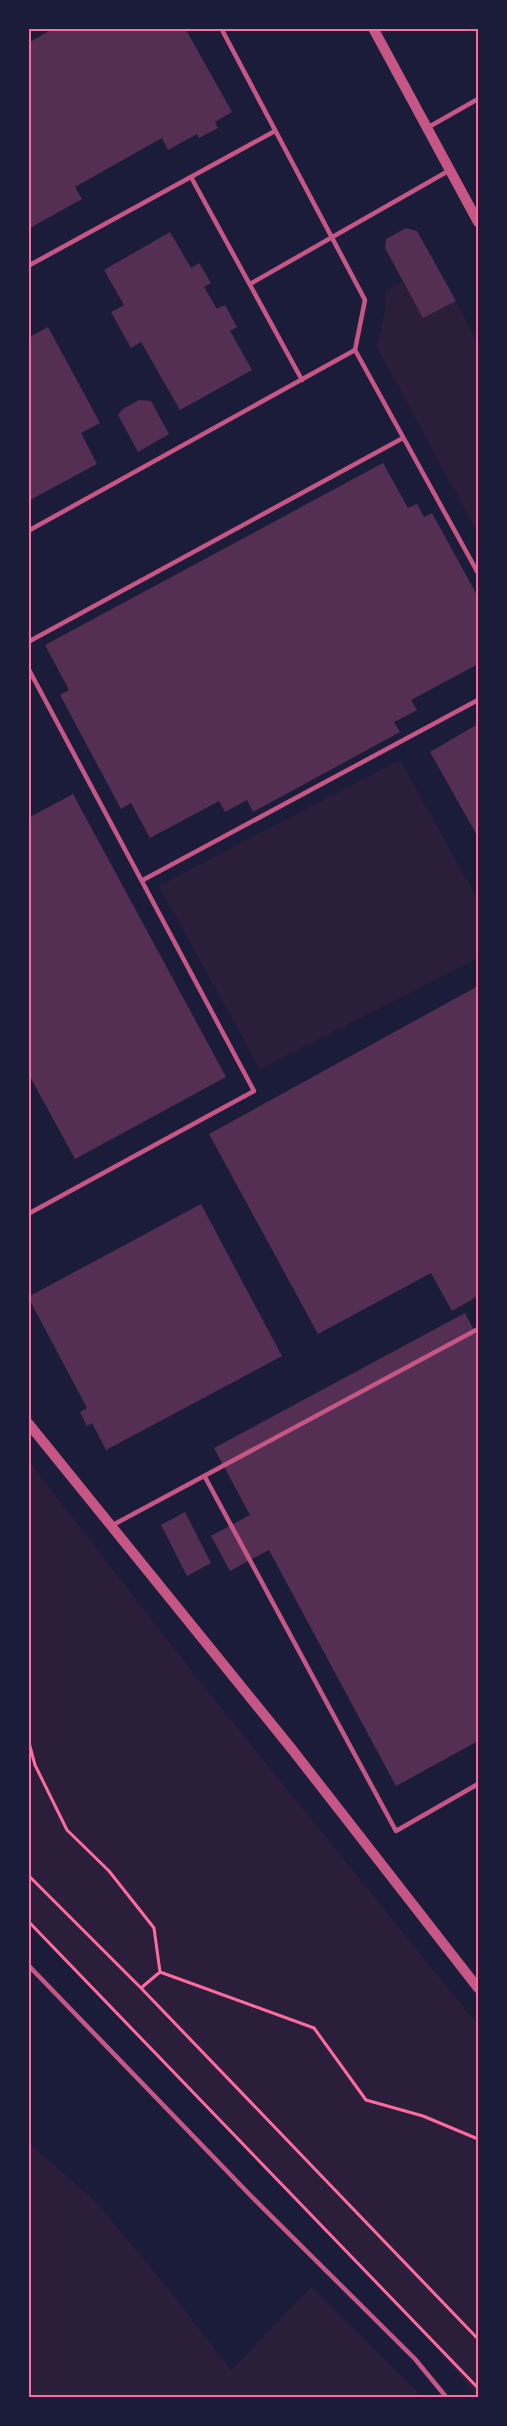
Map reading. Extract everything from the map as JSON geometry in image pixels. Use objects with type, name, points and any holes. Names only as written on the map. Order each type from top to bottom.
[{"type":"street","points":[[373,28],[478,222]]},
{"type":"street","points":[[28,1423],[291,1748],[478,1988]]},
{"type":"lane","points":[[221,28],[365,300],[355,350],[478,573]]},
{"type":"lane","points":[[427,128],[478,99]]},
{"type":"lane","points":[[28,266],[275,131]]},
{"type":"lane","points":[[250,284],[450,170]]},
{"type":"lane","points":[[191,177],[302,380]]},
{"type":"lane","points":[[28,531],[355,350]]},
{"type":"lane","points":[[28,642],[403,438]]},
{"type":"lane","points":[[28,668],[254,1091],[28,1214]]},
{"type":"lane","points":[[143,880],[478,700]]},
{"type":"lane","points":[[111,1526],[478,1329]]},
{"type":"lane","points":[[205,1477],[396,1831],[478,1784]]},
{"type":"lane","points":[[28,1965],[244,2189],[414,2359],[447,2397]]},
{"type":"path","points":[[28,1739],[35,1765],[67,1830],[109,1871],[154,1928],[160,1972]]},
{"type":"path","points":[[28,1875],[141,1988],[478,2339]]},
{"type":"path","points":[[28,1921],[478,2388]]},
{"type":"path","points":[[141,1988],[160,1972]]},
{"type":"path","points":[[160,1972],[314,2028],[366,2100],[423,2116],[478,2139]]},
{"type":"shaded area","points":[[403,282],[423,318],[456,301],[478,344],[478,534],[377,347],[385,310],[386,291]]},
{"type":"shaded area","points":[[400,760],[478,900],[478,958],[260,1069],[159,886]]},
{"type":"shaded area","points":[[28,1460],[202,1684],[478,2025],[478,2397],[406,2313],[29,1921]]},
{"type":"shaded area","points":[[28,2142],[96,2202],[166,2286],[231,2370],[311,2287],[423,2397],[29,2397]]},
{"type":"building","points":[[54,28],[185,28],[232,112],[215,122],[218,128],[199,138],[197,134],[168,150],[162,138],[75,187],[82,199],[28,229],[28,43]]},
{"type":"building","points":[[406,228],[417,231],[456,301],[423,318],[385,248],[386,239]]},
{"type":"building","points":[[170,232],[191,268],[199,263],[211,283],[204,287],[217,309],[225,305],[237,327],[230,331],[252,370],[180,410],[141,342],[131,348],[111,312],[124,305],[104,270]]},
{"type":"building","points":[[48,327],[100,423],[81,433],[97,464],[28,501],[28,338]]},
{"type":"building","points":[[139,400],[151,401],[169,434],[138,452],[118,415],[123,409]]},
{"type":"building","points":[[383,463],[408,508],[417,504],[424,517],[432,513],[478,597],[478,664],[411,700],[417,710],[394,722],[400,732],[253,812],[247,800],[225,812],[219,801],[150,838],[131,803],[121,809],[60,695],[69,690],[45,645]]},
{"type":"building","points":[[478,724],[478,837],[430,752]]},
{"type":"building","points":[[73,794],[226,1077],[75,1159],[28,1073],[28,818]]},
{"type":"building","points":[[478,986],[478,1296],[452,1311],[431,1273],[318,1334],[209,1134]]},
{"type":"building","points":[[201,1204],[282,1356],[106,1450],[92,1423],[87,1426],[80,1412],[87,1408],[28,1297]]},
{"type":"building","points":[[465,1313],[478,1338],[478,1741],[396,1786],[269,1550],[230,1571],[211,1536],[250,1515],[214,1448]]},
{"type":"building","points":[[185,1512],[211,1563],[187,1576],[161,1525]]}]
